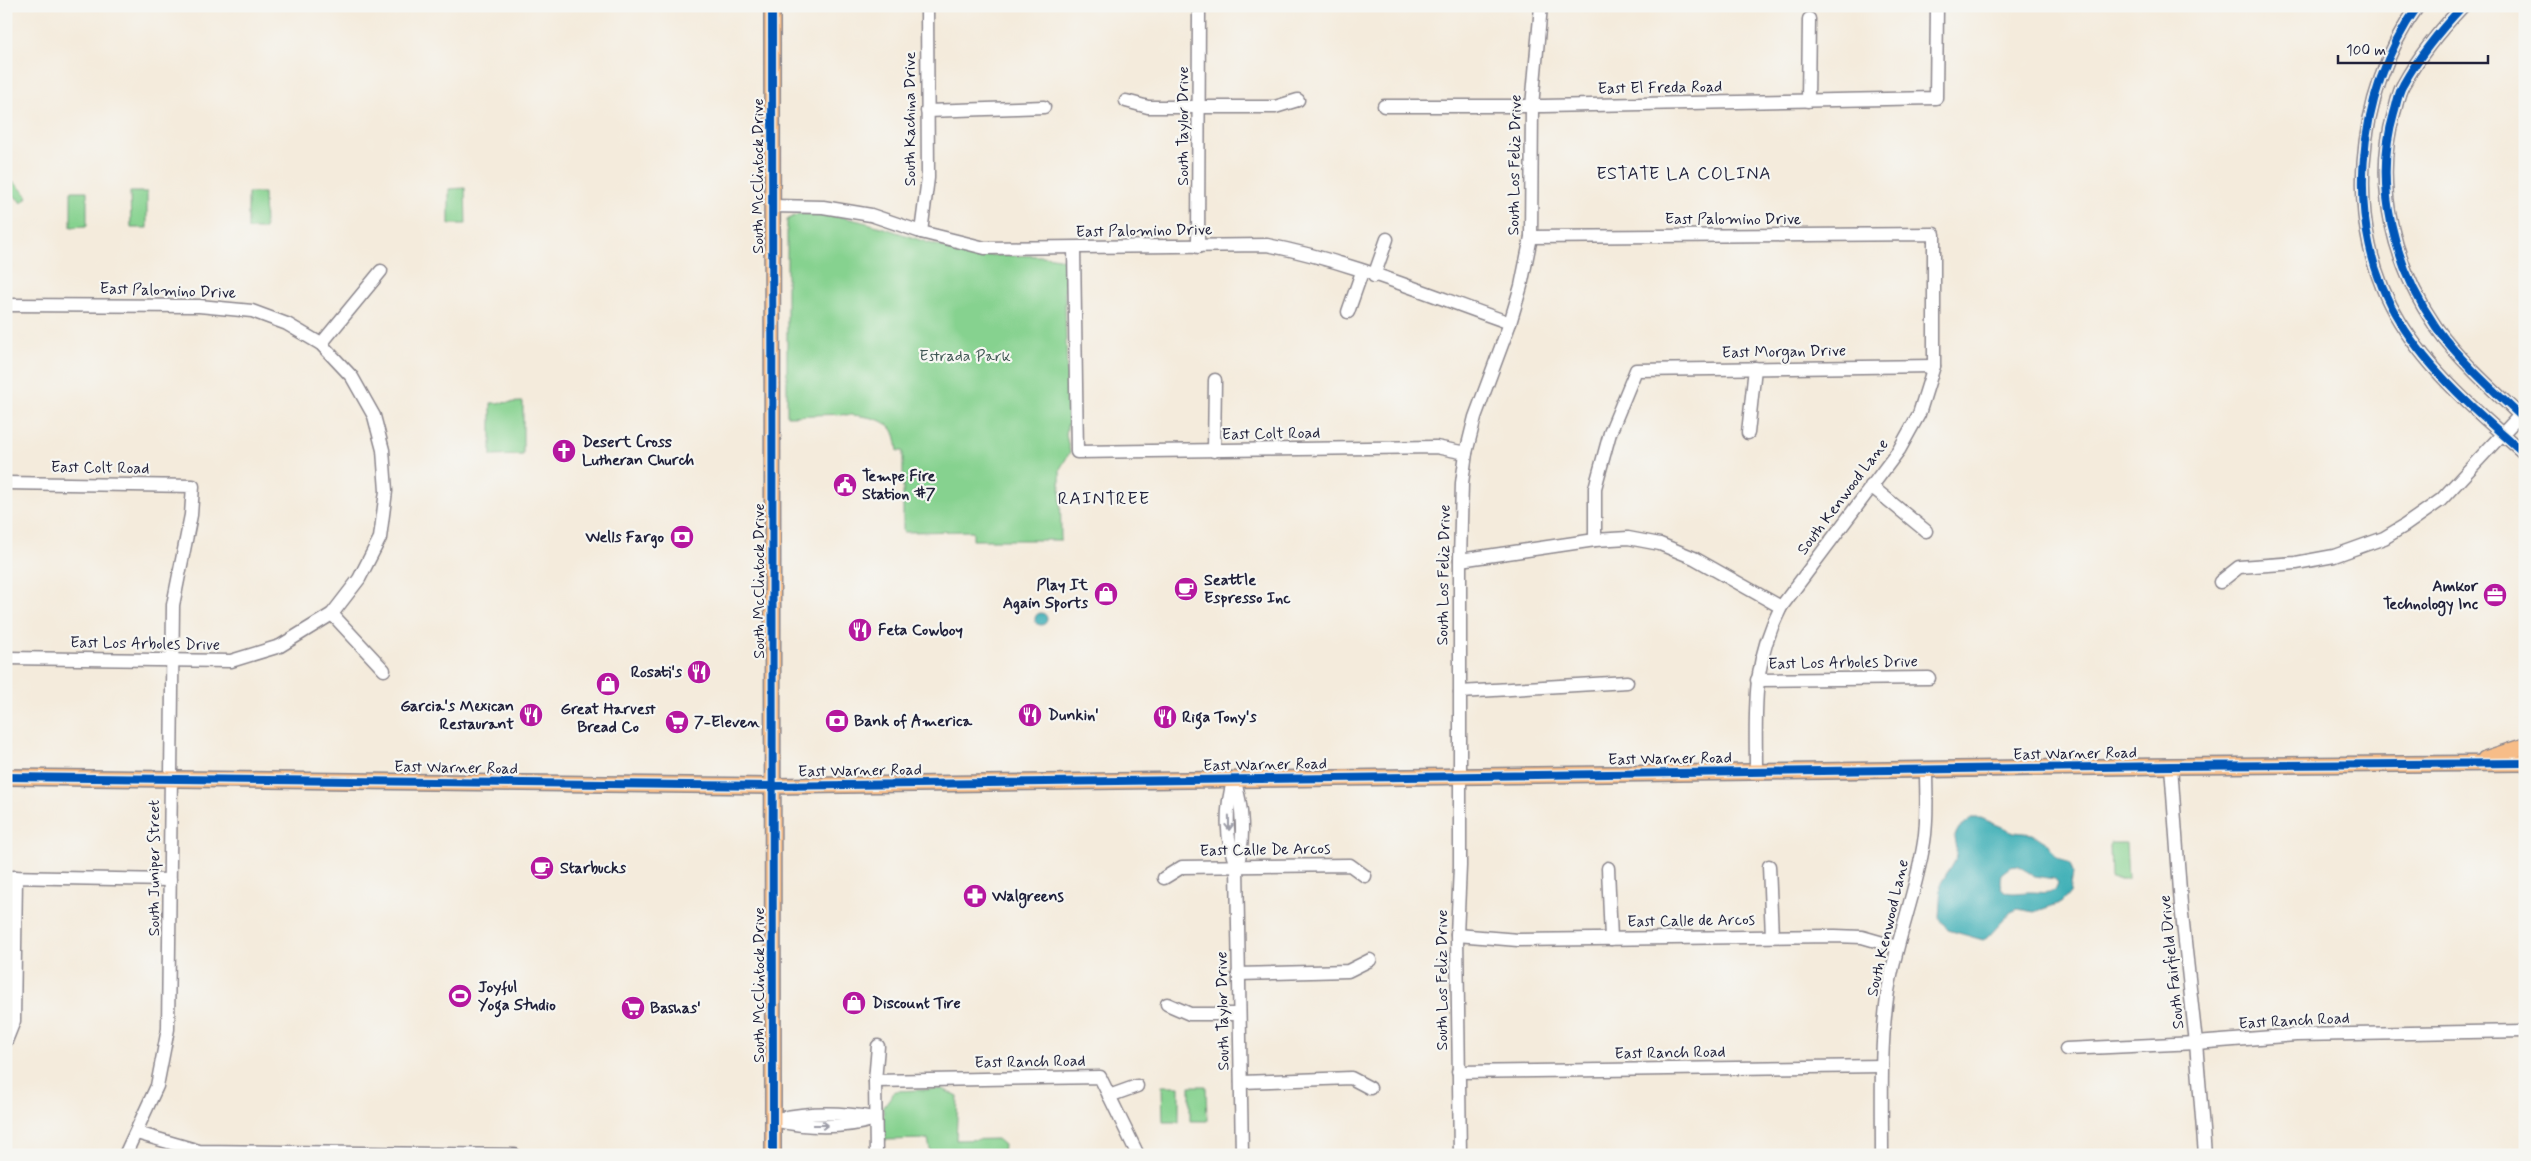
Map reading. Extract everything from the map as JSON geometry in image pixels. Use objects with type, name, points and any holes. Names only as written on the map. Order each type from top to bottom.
[{"type":"main road","name":"South McClintock Drive","points":[[772,6],[773,1155]]},
{"type":"main road","points":[[2470,764],[2525,746]]},
{"type":"main road","name":"East Warner Road","points":[[6,777],[773,786],[2171,766],[2525,763]]},
{"type":"street","name":"South Kachina Drive","points":[[922,232],[928,178],[927,6]]},
{"type":"street","name":"South Taylor Drive","points":[[1198,247],[1199,6]]},
{"type":"street","name":"South Los Feliz Drive","points":[[1460,1155],[1457,935],[1462,483],[1466,453],[1482,395],[1510,323],[1521,286],[1531,237],[1532,106],[1541,6]]},
{"type":"street","name":"East El Freda Road","points":[[1384,106],[1532,106],[1936,98],[1937,6]]},
{"type":"street","points":[[2418,6],[2380,77],[2369,118],[2363,183],[2368,239],[2383,290],[2399,322],[2438,371],[2525,454]]},
{"type":"street","points":[[2220,582],[2239,567],[2296,564],[2334,556],[2384,538],[2441,500],[2502,434],[2522,418],[2459,356],[2436,327],[2412,284],[2402,259],[2385,181],[2387,148],[2402,86],[2425,49],[2463,6]]},
{"type":"street","points":[[1808,101],[1809,19]]},
{"type":"street","points":[[1126,101],[1148,107],[1275,107],[1298,100]]},
{"type":"street","points":[[927,111],[1044,107]]},
{"type":"street","name":"East Palomino Drive","points":[[772,206],[823,207],[871,214],[922,232],[985,248],[1267,246],[1299,252],[1510,323]]},
{"type":"street","name":"East Palomino Drive","points":[[1531,237],[1934,234]]},
{"type":"street","name":"South Kenwood Lane","points":[[1756,772],[1757,680],[1767,638],[1781,607],[1899,450],[1919,414],[1934,366],[1934,234]]},
{"type":"street","points":[[1348,312],[1387,239]]},
{"type":"street","name":"East Colt Road","points":[[1074,248],[1077,452],[1436,447],[1466,453]]},
{"type":"street","points":[[321,344],[381,271]]},
{"type":"street","name":"East Palomino Drive","points":[[6,305],[199,306],[252,311],[287,324],[321,344],[352,377],[374,416],[383,450],[386,491],[380,538],[359,579],[332,614]]},
{"type":"street","name":"East Morgan Drive","points":[[1594,540],[1594,488],[1610,433],[1636,370],[1934,366]]},
{"type":"street","points":[[1748,433],[1756,368]]},
{"type":"street","points":[[1214,451],[1215,380]]},
{"type":"street","name":"East Colt Road","points":[[6,483],[193,486]]},
{"type":"street","name":"South Juniper Street","points":[[125,1155],[137,1133],[157,1086],[166,1046],[173,605],[191,515],[193,486]]},
{"type":"street","points":[[1872,486],[1926,530]]},
{"type":"street","points":[[1460,560],[1594,540],[1628,538],[1660,544],[1694,558],[1781,607]]},
{"type":"street","points":[[332,614],[384,670]]},
{"type":"street","name":"East Los Arboles Drive","points":[[6,658],[231,661],[280,646],[332,614]]},
{"type":"street","name":"East Los Arboles Drive","points":[[1757,680],[1929,678]]},
{"type":"street","points":[[1460,692],[1627,682]]},
{"type":"street","name":"South Fairfield Drive","points":[[2171,766],[2181,905],[2196,1043],[2205,1155]]},
{"type":"street","name":"South Kenwood Lane","points":[[1882,1155],[1882,1066],[1887,999],[1897,947],[1924,842],[1927,817],[1926,770]]},
{"type":"street","name":"South Taylor Drive","points":[[1234,779],[1240,800],[1242,839],[1242,849],[1237,867],[1242,1155]]},
{"type":"street","name":"East Calle De Arcos","points":[[1164,878],[1182,867],[1350,865],[1365,876]]},
{"type":"street","name":"East Calle de Arcos","points":[[1769,866],[1772,936]]},
{"type":"street","name":"East Calle de Arcos","points":[[1608,868],[1611,939]]},
{"type":"street","points":[[6,1041],[14,1021],[11,877],[170,880]]},
{"type":"street","name":"East Calle de Arcos","points":[[1457,935],[1518,940],[1772,936],[1862,937],[1897,947]]},
{"type":"street","points":[[1238,974],[1348,971],[1370,960]]},
{"type":"street","points":[[1167,1004],[1190,1014],[1239,1014]]},
{"type":"street","name":"East Ranch Road","points":[[2066,1050],[2296,1035],[2525,1031]]},
{"type":"street","points":[[876,1155],[875,1081],[878,1046]]},
{"type":"street","name":"East Ranch Road","points":[[1458,1072],[1882,1066]]},
{"type":"street","name":"East Ranch Road","points":[[875,1081],[1100,1077],[1138,1155]]},
{"type":"street","points":[[1241,1082],[1351,1078],[1370,1088]]},
{"type":"street","points":[[1109,1096],[1137,1086]]},
{"type":"street","points":[[772,1120],[795,1115],[853,1114],[875,1119]]},
{"type":"street","points":[[137,1133],[199,1151],[515,1155]]},
{"type":"green space","points":[[14,182],[28,196],[22,203],[7,189]]},
{"type":"green space","points":[[465,188],[466,224],[449,224],[449,189]]},
{"type":"green space","points":[[71,191],[87,191],[87,226],[71,227]]},
{"type":"green space","points":[[130,192],[147,192],[147,228],[131,228]]},
{"type":"green space","points":[[248,193],[264,193],[265,229],[248,229]]},
{"type":"green space","name":"Estrada Park","points":[[798,214],[851,219],[942,247],[973,254],[1036,256],[1064,260],[1068,421],[1066,435],[1070,452],[1060,469],[1061,540],[973,540],[973,531],[903,532],[903,451],[898,451],[892,429],[884,422],[858,416],[787,416],[787,220]]},
{"type":"green space","points":[[523,402],[523,455],[491,456],[491,403]]},
{"type":"green space","points":[[2110,843],[2126,843],[2128,879],[2111,879]]},
{"type":"green space","points":[[1162,1086],[1179,1086],[1179,1122],[1163,1122]]},
{"type":"green space","points":[[1190,1086],[1206,1086],[1207,1121],[1190,1121]]},
{"type":"green space","points":[[943,1089],[958,1097],[956,1140],[997,1139],[1004,1145],[1003,1155],[931,1155],[928,1139],[884,1140],[883,1107],[895,1091]]},
{"type":"water","points":[[1041,613],[1047,619],[1041,625],[1035,619]]},
{"type":"water","points":[[1972,818],[1981,818],[2014,832],[2033,834],[2047,843],[2056,856],[2070,864],[2073,873],[2070,893],[2061,903],[2034,912],[2018,909],[2011,912],[1983,940],[1948,930],[1939,918],[1941,883],[1957,856],[1954,837],[1959,828]],"holes":[[[2018,866],[2035,876],[2055,879],[2058,883],[2055,890],[2010,893],[2002,888],[2000,882],[2001,874],[2010,867]]]},
{"type":"cycle path","points":[[772,6],[773,1155]]},
{"type":"cycle path","points":[[2418,6],[2397,41],[2380,79],[2369,120],[2364,162],[2364,204],[2369,246],[2382,285],[2400,322],[2412,341],[2441,376],[2525,454]]},
{"type":"cycle path","points":[[2463,6],[2423,54],[2400,91],[2388,140],[2386,168],[2391,224],[2409,278],[2421,303],[2436,327],[2445,340],[2478,375],[2525,420]]},
{"type":"cycle path","points":[[6,777],[773,786],[2171,766],[2525,763]]},
{"type":"place","name":"Desert Cross Lutheran Church","points":[[564,451]]},
{"type":"place","name":"Tempe Fire Station #7","points":[[845,485]]},
{"type":"place","name":"Wells Fargo","points":[[682,537]]},
{"type":"place","name":"Seattle Espresso Inc","points":[[1186,589]]},
{"type":"place","name":"Play It Again Sports","points":[[1106,594]]},
{"type":"place","name":"Amkor Technology Inc","points":[[2495,595]]},
{"type":"place","name":"Feta Cowboy","points":[[860,630]]},
{"type":"place","name":"Rosati's","points":[[699,672]]},
{"type":"place","name":"Great Harvest Bread Co","points":[[608,684]]},
{"type":"place","name":"Garcia's Mexican Restaurant","points":[[531,715]]},
{"type":"place","name":"Dunkin'","points":[[1030,715]]},
{"type":"place","name":"Riga Tony's","points":[[1165,717]]},
{"type":"place","name":"Bank of America","points":[[837,721]]},
{"type":"place","name":"7-Eleven","points":[[677,722]]},
{"type":"place","name":"Starbucks","points":[[542,868]]},
{"type":"place","name":"Walgreens","points":[[975,896]]},
{"type":"place","name":"Joyful Yoga Studio","points":[[460,996]]},
{"type":"place","name":"Discount Tire","points":[[854,1003]]},
{"type":"place","name":"Bashas'","points":[[633,1008]]},
{"type":"district","name":"ESTATE LA COLINA","points":[[1684,174]]},
{"type":"district","name":"RAINTREE","points":[[1104,499]]}]
